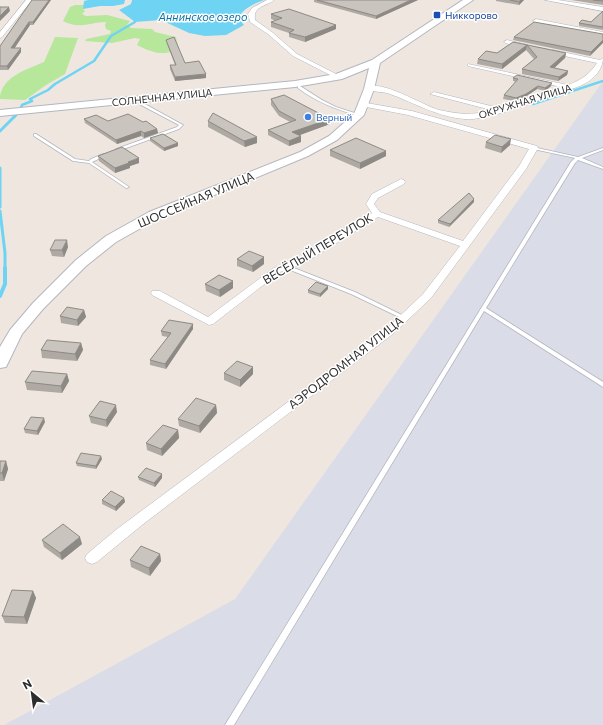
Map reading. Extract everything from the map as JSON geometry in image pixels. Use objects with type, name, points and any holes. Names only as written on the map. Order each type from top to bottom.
[{"type":"main road","points":[[323,80],[338,77],[375,62],[469,0]]},
{"type":"main road","points":[[361,109],[370,89],[375,62]]},
{"type":"main road","points":[[323,80],[355,81],[370,89]]},
{"type":"main road","name":"СОЛНЕЧНАЯ УЛИЦА","points":[[0,113],[140,100],[323,80]]},
{"type":"main road","name":"ШОССЕЙНАЯ УЛИЦА","points":[[0,363],[15,333],[38,306],[81,263],[112,239],[154,216],[304,154],[332,138],[361,109]]},
{"type":"street","points":[[0,36],[29,0]]},
{"type":"street","points":[[271,0],[254,9],[251,14],[252,21],[270,33],[295,55],[338,77]]},
{"type":"street","points":[[548,0],[603,9]]},
{"type":"street","points":[[536,21],[603,34]]},
{"type":"street","points":[[507,42],[536,48]]},
{"type":"street","points":[[543,50],[602,61]]},
{"type":"street","name":"ОКРУЖНАЯ УЛИЦА","points":[[370,89],[390,91],[416,104],[450,115],[477,117],[569,87],[590,78],[602,61]]},
{"type":"street","points":[[470,65],[569,87]]},
{"type":"street","points":[[434,94],[499,110]]},
{"type":"street","points":[[361,109],[409,113],[534,148]]},
{"type":"street","name":"АЭРОДРОМНАЯ УЛИЦА","points":[[92,558],[158,504],[226,455],[390,331],[405,318],[427,296],[464,244],[523,167],[534,148]]},
{"type":"street","name":"ВЕСЁЛЫЙ ПЕРЕУЛОК","points":[[156,293],[209,322],[278,270],[300,262],[377,214],[370,204],[375,196],[401,182]]},
{"type":"street","points":[[377,214],[464,244]]},
{"type":"lane","points":[[299,87],[311,97],[329,106],[361,109]]},
{"type":"lane","points":[[90,162],[97,157],[178,128],[180,125],[142,104],[140,100]]},
{"type":"lane","points":[[35,135],[74,160],[90,162],[127,187]]},
{"type":"lane","points":[[534,148],[578,158],[603,168]]},
{"type":"lane","points":[[229,725],[573,162],[578,158],[603,149]]},
{"type":"lane","points":[[287,267],[354,293],[405,318]]},
{"type":"lane","points":[[484,309],[603,385]]},
{"type":"shaded area","points":[[603,81],[603,725],[4,725],[235,599]]},
{"type":"green space","points":[[75,5],[84,5],[83,9],[85,11],[82,14],[86,16],[107,15],[130,21],[127,25],[131,28],[152,29],[155,32],[176,37],[178,47],[169,52],[158,53],[137,45],[140,39],[135,38],[112,43],[85,41],[86,39],[110,34],[111,31],[106,29],[106,22],[74,25],[63,21],[70,7]]},
{"type":"green space","points":[[55,37],[78,38],[65,74],[25,100],[0,99],[1,91],[10,79],[23,71],[44,62]]},
{"type":"water","points":[[125,0],[124,4],[83,9],[84,1]]},
{"type":"water","name":"Аннинское озеро","points":[[132,0],[264,0],[249,7],[240,15],[238,18],[244,25],[226,35],[205,36],[189,33],[161,20],[135,22],[119,10],[131,4]]},
{"type":"building","points":[[32,0],[49,0],[33,22],[29,22],[11,48],[21,48],[7,66],[0,66],[0,46]]},
{"type":"building","points":[[317,0],[411,0],[376,16]]},
{"type":"building","points":[[510,0],[521,0],[519,2]]},
{"type":"building","points":[[0,7],[9,7],[0,16]]},
{"type":"building","points":[[289,9],[336,25],[305,37],[289,33],[294,30],[271,22],[282,18],[271,14]]},
{"type":"building","points":[[603,11],[603,27],[579,23],[582,20],[591,22]]},
{"type":"building","points":[[534,22],[603,34],[603,40],[591,52],[514,37]]},
{"type":"building","points":[[174,37],[185,63],[199,61],[206,74],[175,77],[170,65],[176,65],[166,40]]},
{"type":"building","points":[[513,42],[566,53],[550,67],[568,71],[559,77],[522,69],[537,57],[527,45],[502,64],[478,59],[486,51],[497,53]]},
{"type":"building","points":[[517,75],[552,83],[545,88],[538,86],[526,94],[516,98],[504,95],[518,79],[513,78]]},
{"type":"building","points":[[284,95],[330,119],[292,132],[301,136],[289,141],[268,130],[296,120],[279,111],[271,99]]},
{"type":"building","points":[[213,113],[257,137],[244,141],[208,121]]},
{"type":"building","points":[[128,114],[143,122],[146,121],[157,129],[144,133],[141,131],[116,140],[84,119],[96,115],[108,121]]},
{"type":"building","points":[[163,134],[178,143],[164,148],[150,138]]},
{"type":"building","points":[[495,135],[511,139],[502,147],[486,142]]},
{"type":"building","points":[[356,138],[386,151],[360,163],[330,150]]},
{"type":"building","points":[[122,147],[139,158],[115,168],[98,156]]},
{"type":"building","points":[[469,193],[474,199],[450,224],[438,220]]},
{"type":"building","points":[[55,240],[67,240],[62,250],[50,250]]},
{"type":"building","points":[[249,251],[264,257],[252,266],[237,259]]},
{"type":"building","points":[[219,275],[233,281],[219,290],[205,284]]},
{"type":"building","points":[[316,282],[328,286],[320,294],[308,290]]},
{"type":"building","points":[[67,307],[84,310],[77,320],[60,316]]},
{"type":"building","points":[[169,320],[193,324],[165,364],[150,360],[171,333],[161,331]]},
{"type":"building","points":[[47,340],[81,343],[75,354],[41,350]]},
{"type":"building","points":[[237,361],[253,367],[240,380],[224,373]]},
{"type":"building","points":[[32,371],[67,374],[61,386],[25,382]]},
{"type":"building","points":[[196,398],[216,405],[199,426],[178,419]]},
{"type":"building","points":[[100,401],[116,405],[106,420],[89,416]]},
{"type":"building","points":[[31,417],[44,418],[37,431],[24,429]]},
{"type":"building","points":[[163,425],[178,430],[161,449],[146,443]]},
{"type":"building","points":[[81,453],[101,456],[96,466],[76,463]]},
{"type":"building","points":[[0,461],[6,461],[2,473],[0,473]]},
{"type":"building","points":[[146,468],[162,474],[154,483],[138,477]]},
{"type":"building","points":[[111,491],[124,498],[115,507],[102,500]]},
{"type":"building","points":[[63,524],[80,537],[60,553],[42,540]]},
{"type":"building","points":[[141,546],[160,554],[149,568],[130,560]]},
{"type":"building","points":[[12,590],[33,591],[24,617],[2,616]]},
{"type":"waterway","points":[[21,108],[22,105],[32,101],[30,99],[48,90],[55,84],[94,61],[111,36],[135,22]]},
{"type":"waterway","points":[[533,104],[603,81]]},
{"type":"waterway","points":[[0,131],[17,114]]},
{"type":"waterway","points":[[0,168],[0,207]]},
{"type":"waterway","points":[[0,211],[5,253],[5,284],[0,296]]},
{"type":"place","name":"Никкорово","points":[[437,15]]},
{"type":"place","name":"Верный","points":[[308,117]]}]
